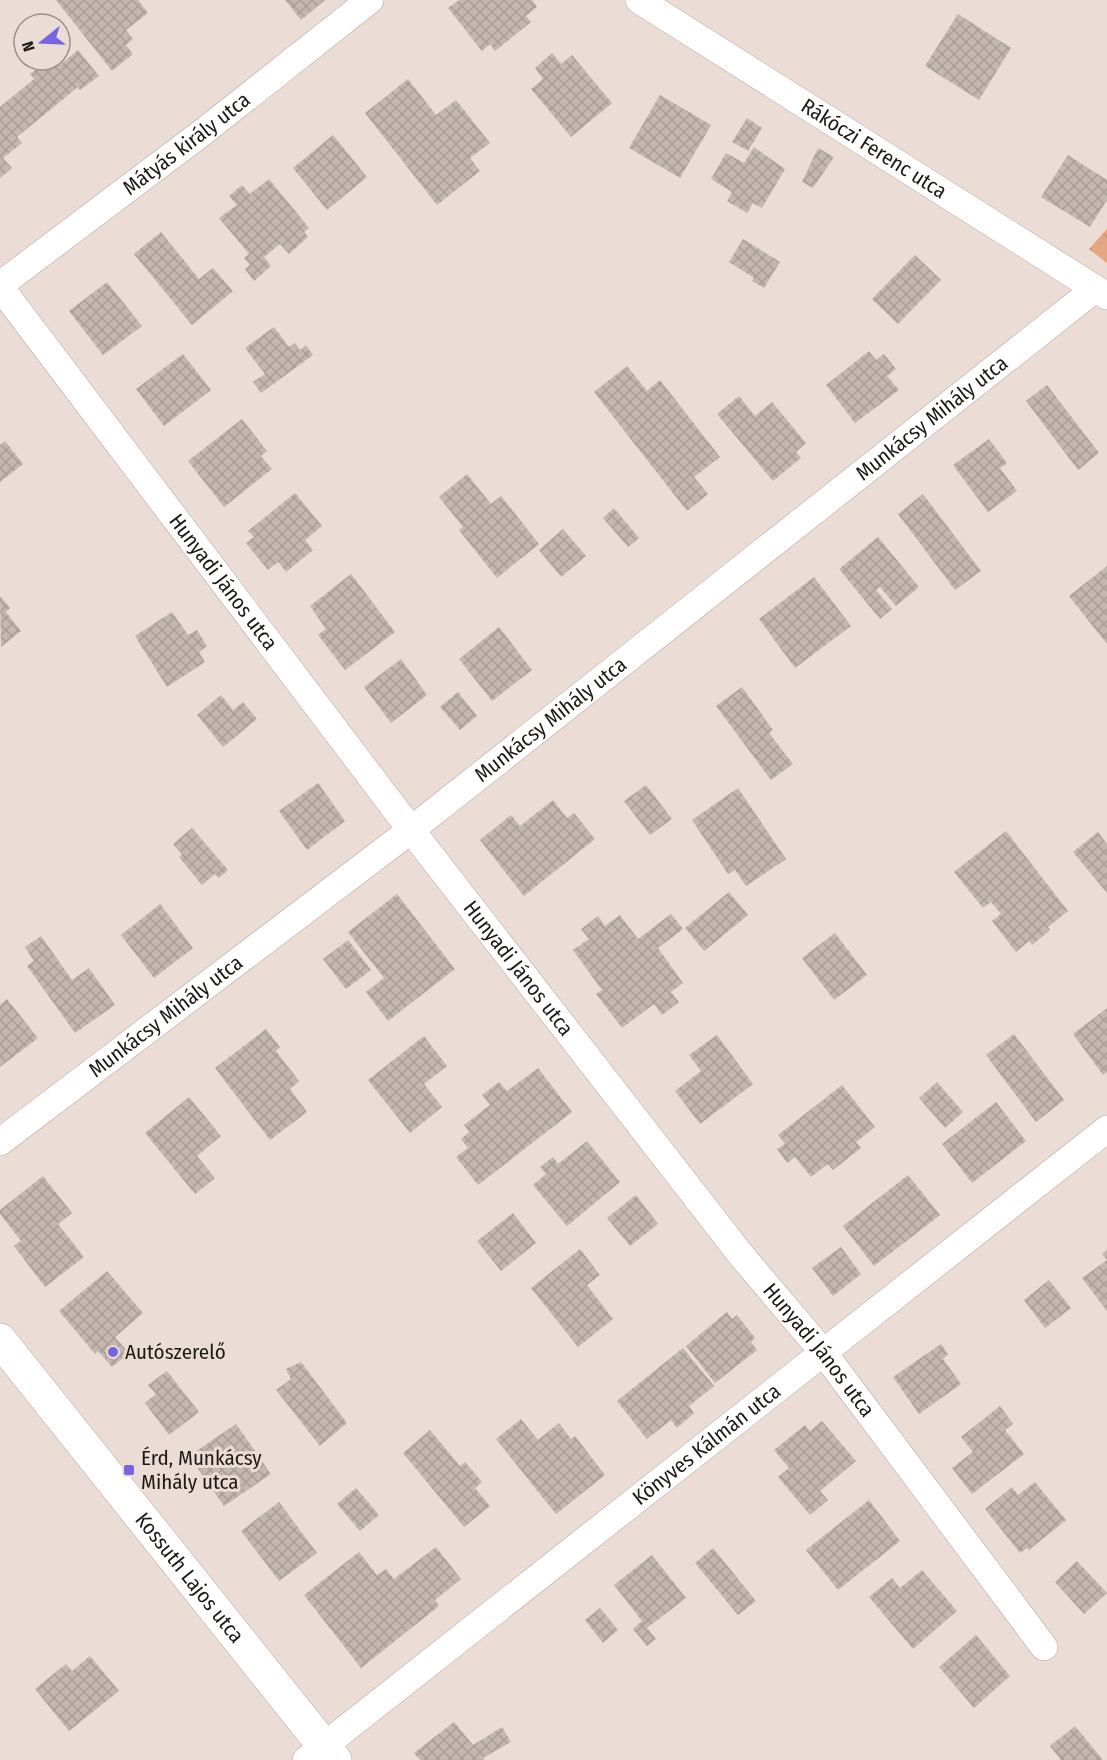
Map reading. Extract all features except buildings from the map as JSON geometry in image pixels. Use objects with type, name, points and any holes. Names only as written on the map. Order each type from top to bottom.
[{"type":"street","name":"Mátyás király utca","points":[[0,286],[203,132],[370,0]]},
{"type":"street","name":"Rákóczi Ferenc utca","points":[[639,0],[1101,293]]},
{"type":"street","name":"Hunyadi János utca","points":[[0,286],[411,830],[741,1255],[823,1352],[1044,1647]]},
{"type":"street","name":"Munkácsy Mihály utca","points":[[0,1142],[411,830],[1101,293]]},
{"type":"street","name":"Könyves Kálmán utca","points":[[321,1755],[823,1352],[1107,1129]]},
{"type":"street","name":"Kossuth Lajos utca","points":[[0,1340],[321,1755]]},
{"type":"green space","points":[[1107,229],[1107,263],[1089,249]]},
{"type":"place","name":"Autószerelő","points":[[113,1352]]},
{"type":"place","name":"Érd, Munkácsy Mihály utca","points":[[129,1470]]}]
